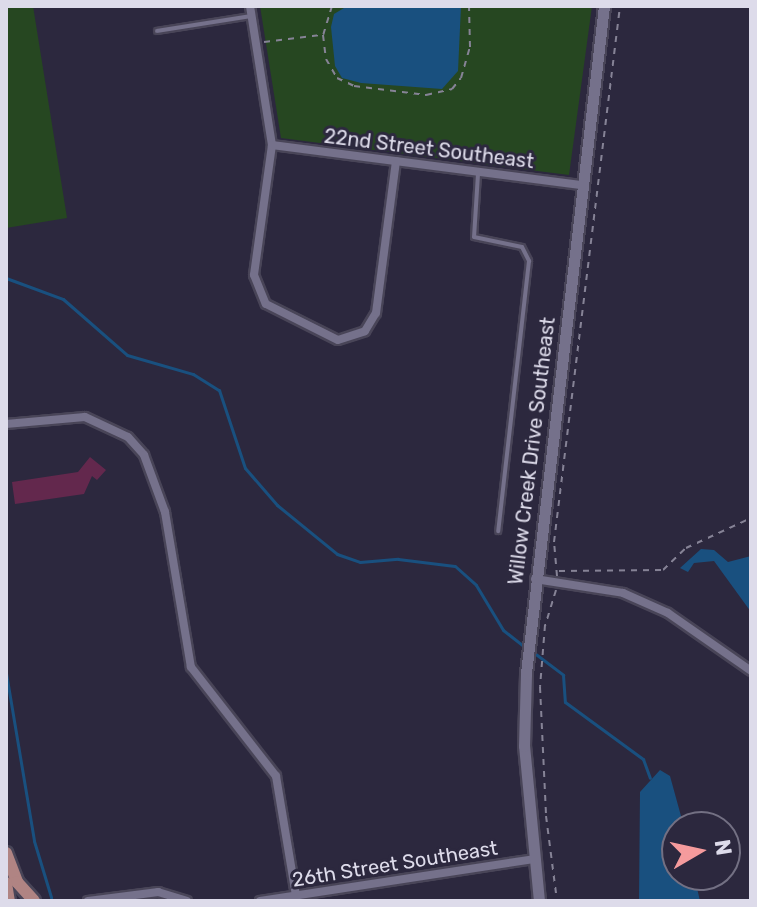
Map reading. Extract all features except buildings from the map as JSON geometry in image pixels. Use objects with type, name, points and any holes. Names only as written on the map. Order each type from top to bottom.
[{"type":"main road","name":"Willow Creek Drive Southeast","points":[[539,901],[524,746],[526,673],[604,6]]},
{"type":"main road","points":[[6,853],[17,882],[34,901]]},
{"type":"main road","points":[[6,883],[9,901]]},
{"type":"street","points":[[250,6],[272,145],[254,275],[257,291],[271,308],[343,341],[361,335],[376,313],[396,161]]},
{"type":"street","name":"22nd Street Southeast","points":[[272,145],[582,185]]},
{"type":"street","points":[[6,424],[72,415],[105,424],[128,437],[156,476],[186,651],[201,685],[276,776],[296,895]]},
{"type":"street","points":[[535,579],[623,593],[668,613],[751,671]]},
{"type":"street","name":"26th Street Southeast","points":[[260,901],[534,859]]},
{"type":"street","points":[[88,901],[147,892],[183,900]]},
{"type":"lane","points":[[157,31],[251,16]]},
{"type":"lane","points":[[478,171],[474,237],[522,247],[529,261],[498,531]]},
{"type":"path","points":[[332,6],[323,35],[330,69],[345,83],[437,94],[452,89],[461,78],[470,47],[469,6]]},
{"type":"path","points":[[557,901],[546,816],[540,687],[544,634],[557,581],[554,542],[620,6]]},
{"type":"path","points":[[255,41],[323,35]]},
{"type":"path","points":[[558,571],[663,570],[686,548],[751,518]]},
{"type":"green space","points":[[6,6],[33,6],[67,218],[6,228]]},
{"type":"green space","points":[[260,6],[592,6],[569,175],[281,138]]},
{"type":"water","points":[[461,6],[458,71],[442,89],[361,83],[342,78],[335,66],[331,27],[334,14],[344,8]]},
{"type":"water","points":[[701,549],[714,550],[728,562],[751,556],[751,612],[714,561],[694,563],[688,572],[680,568]]},
{"type":"water","points":[[660,770],[670,776],[680,811],[661,811],[661,891],[698,891],[700,901],[639,901],[640,792]]},
{"type":"waterway","points":[[6,278],[63,299],[127,355],[193,374],[219,390],[245,468],[277,505],[337,554],[360,562],[398,559],[455,566],[476,585],[503,630],[526,648]]},
{"type":"waterway","points":[[533,652],[563,675],[565,702],[643,759],[650,778]]},
{"type":"waterway","points":[[6,673],[34,841],[51,897]]}]
